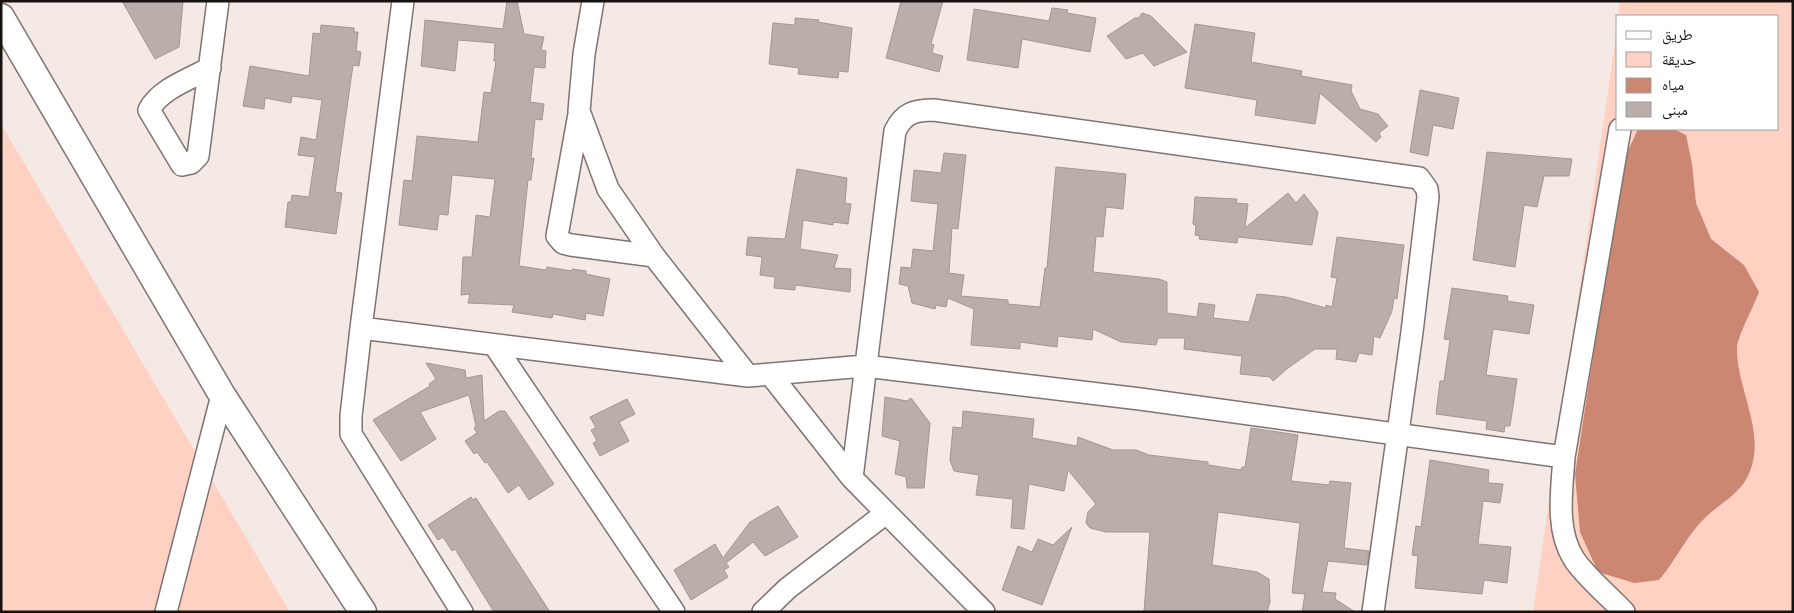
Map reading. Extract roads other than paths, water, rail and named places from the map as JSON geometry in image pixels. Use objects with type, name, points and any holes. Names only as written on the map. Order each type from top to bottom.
[{"type":"street","points":[[210,68],[218,1]]},
{"type":"street","points":[[403,1],[361,328],[351,416],[352,434],[462,612]]},
{"type":"street","points":[[593,1],[584,54],[579,111],[557,236],[563,243],[571,245],[654,256]]},
{"type":"street","points":[[1,17],[222,394],[363,612]]},
{"type":"street","points":[[852,478],[894,131],[900,120],[908,114],[917,110],[934,110],[1419,178],[1428,189],[1428,198],[1399,433],[1373,612]]},
{"type":"street","points":[[579,111],[608,189],[654,256],[748,376]]},
{"type":"street","points":[[1620,130],[1564,457],[1563,531],[1574,559],[1624,612]]},
{"type":"street","points":[[361,328],[748,376],[866,366],[1399,433],[1564,457]]},
{"type":"street","points":[[495,346],[674,612]]},
{"type":"street","points":[[770,374],[852,478],[885,514],[984,612]]},
{"type":"street","points":[[166,612],[222,394]]},
{"type":"street","points":[[763,612],[788,588],[885,514]]},
{"type":"street","points":[[744,612],[788,588]]},
{"type":"water","points":[[1638,130],[1676,130],[1686,135],[1692,164],[1696,203],[1711,239],[1744,265],[1759,292],[1737,344],[1738,365],[1750,412],[1755,444],[1748,476],[1735,493],[1700,523],[1659,580],[1634,583],[1598,572],[1580,532],[1575,474],[1595,344],[1606,245],[1621,166]]}]
